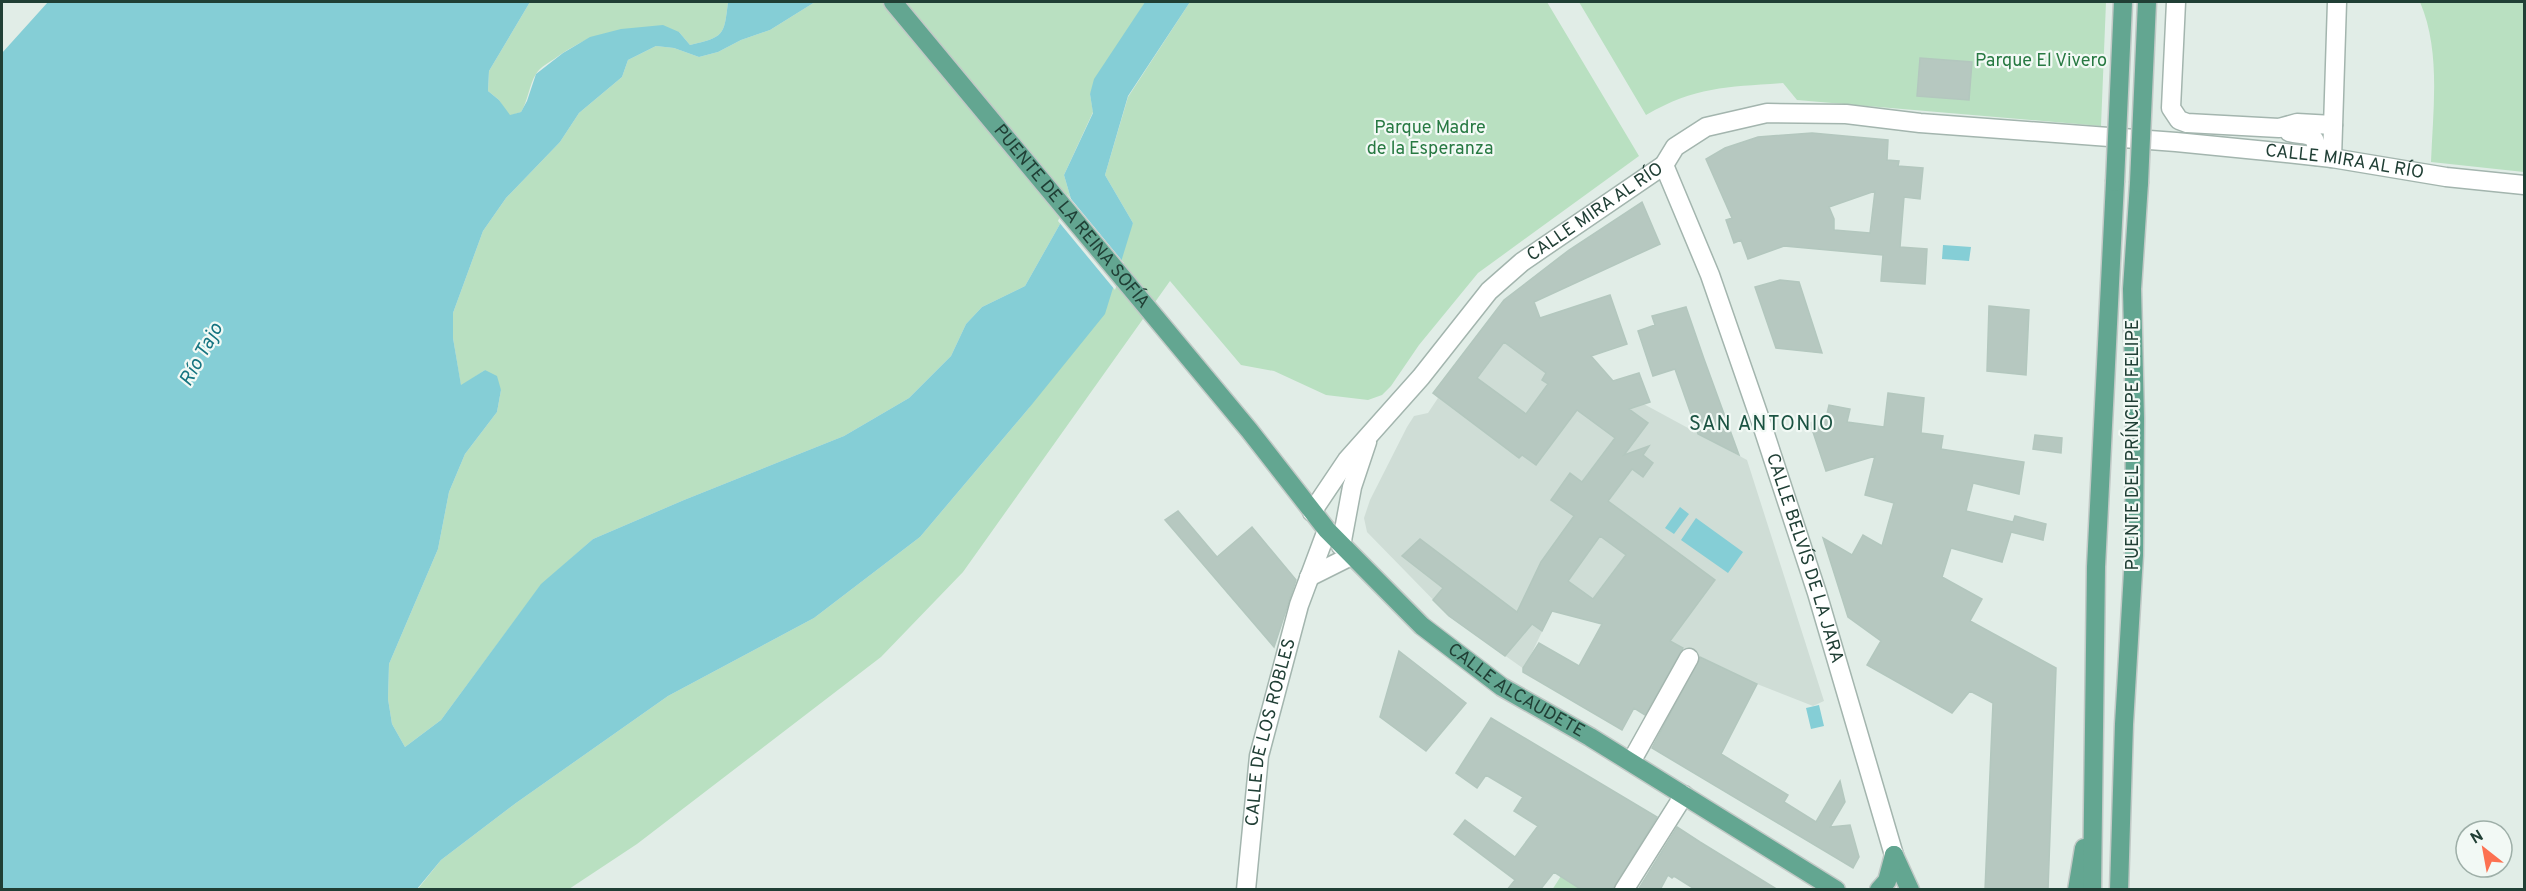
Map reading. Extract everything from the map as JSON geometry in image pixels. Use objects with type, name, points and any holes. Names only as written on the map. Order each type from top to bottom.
[{"type":"main road","name":"PUENTE DE LA REINA SOFÍA","points":[[893,2],[1249,430]]},
{"type":"main road","name":"PUENTE DEL PRÍNCIPE FELIPE","points":[[2092,890],[2097,567],[2123,2]]},
{"type":"main road","name":"PUENTE DEL PRÍNCIPE FELIPE","points":[[2119,890],[2124,724],[2134,555],[2135,430],[2132,289],[2147,2]]},
{"type":"main road","name":"CALLE ALCAUDETE","points":[[1249,430],[1327,530],[1422,626],[1502,687],[1630,762],[1836,890]]},
{"type":"main road","points":[[2077,890],[2094,790]]},
{"type":"main road","points":[[1879,890],[1887,880],[1894,855]]},
{"type":"main road","points":[[1894,855],[1896,890]]},
{"type":"main road","points":[[1894,855],[1910,890]]},
{"type":"street","points":[[2176,2],[2171,108],[2179,120],[2187,123],[2279,128],[2308,134],[2313,138],[2324,157]]},
{"type":"street","points":[[2324,157],[2333,125],[2337,2]]},
{"type":"street","name":"CALLE MIRA AL RÍO","points":[[1312,512],[1347,460],[1421,377],[1489,291],[1522,262],[1664,165],[1676,147],[1706,127],[1767,113],[1846,114],[1920,123],[2176,142],[2324,157],[2415,171]]},
{"type":"street","name":"CALLE MIRA AL RÍO","points":[[1920,123],[1979,137],[2177,152],[2317,167],[2415,171]]},
{"type":"street","points":[[2279,128],[2297,123],[2333,125]]},
{"type":"street","name":"CALLE BELVÍS DE LA JARA","points":[[1664,165],[1710,275],[1762,425],[1817,593],[1894,855]]},
{"type":"street","points":[[2415,171],[2524,185]]},
{"type":"street","points":[[1309,577],[1346,551],[1352,487],[1368,437]]},
{"type":"street","name":"CALLE DE LOS ROBLES","points":[[1246,890],[1259,756],[1278,679],[1309,577],[1327,530]]},
{"type":"street","points":[[1630,762],[1689,658]]},
{"type":"street","points":[[1624,890],[1683,795]]},
{"type":"shaded area","points":[[1504,300],[1629,396],[1747,460],[1824,701],[1813,706],[1757,684],[1660,637],[1552,611],[1524,669],[1449,616],[1367,532],[1364,518],[1370,500],[1407,427],[1414,416],[1428,413],[1438,398],[1433,393]]},
{"type":"green space","points":[[530,2],[728,2],[723,28],[716,37],[710,40],[690,45],[679,32],[629,31],[602,34],[588,39],[538,71],[521,112],[509,116],[499,100],[488,91],[489,71]]},
{"type":"green space","points":[[815,2],[1145,2],[1090,94],[1093,112],[1064,175],[1071,199],[1060,224],[1025,286],[982,307],[966,324],[951,356],[909,398],[844,436],[593,539],[541,585],[441,720],[405,747],[392,724],[388,699],[389,664],[438,549],[449,492],[465,454],[497,412],[501,390],[485,370],[461,386],[453,338],[453,313],[483,231],[506,198],[560,142],[579,113],[622,77],[628,60],[656,46],[674,48],[699,57],[718,52],[741,40],[770,30]]},
{"type":"green space","name":"Parque Madre de la Esperanza","points":[[1190,2],[1547,2],[1639,156],[1478,273],[1419,345],[1391,386],[1382,395],[1368,400],[1326,395],[1274,371],[1241,365],[1170,281],[963,572],[881,657],[637,844],[569,889],[417,890],[441,860],[516,803],[668,696],[814,618],[920,537],[1029,408],[1133,223],[1105,175],[1128,97]]},
{"type":"green space","name":"Parque El Vivero","points":[[1579,2],[2106,2],[2101,126],[1797,100],[1783,83],[1729,87],[1697,93],[1664,105],[1646,115]]},
{"type":"green space","points":[[2420,2],[2524,2],[2524,172],[2431,162],[2434,101],[2433,60],[2427,21]]},
{"type":"green space","points":[[1561,876],[1582,890],[1552,890]]},
{"type":"water","name":"Río Tajo","points":[[48,2],[530,2],[489,71],[488,91],[499,100],[510,115],[521,112],[536,74],[563,53],[590,37],[621,29],[663,25],[679,32],[690,45],[710,40],[720,33],[725,22],[728,2],[815,2],[770,30],[741,40],[718,52],[699,57],[674,48],[656,46],[628,60],[622,77],[579,113],[560,142],[506,198],[483,231],[453,313],[453,338],[461,385],[485,370],[497,376],[501,390],[497,412],[465,454],[449,492],[438,549],[389,664],[388,699],[392,724],[405,747],[441,720],[541,584],[593,539],[844,436],[909,398],[951,356],[966,324],[982,307],[1025,286],[1060,224],[1071,199],[1064,175],[1093,113],[1090,94],[1094,79],[1145,2],[1190,2],[1128,96],[1105,175],[1133,223],[1105,314],[920,537],[814,618],[668,696],[516,803],[441,860],[417,889],[2,890],[2,53]]},
{"type":"water","points":[[1943,245],[1971,247],[1969,261],[1942,259]]},
{"type":"water","points":[[1680,507],[1689,514],[1674,534],[1665,528]]},
{"type":"water","points":[[1696,518],[1743,552],[1728,573],[1681,540]]},
{"type":"water","points":[[1819,705],[1824,726],[1811,729],[1806,708]]},
{"type":"pier","points":[[1067,194],[1124,263],[1115,290],[1058,221],[1068,198]]},
{"type":"building","points":[[1920,58],[1972,62],[1969,100],[1917,96]]},
{"type":"building","points":[[1812,133],[1888,140],[1887,160],[1899,161],[1898,166],[1923,168],[1920,199],[1904,197],[1900,247],[1927,249],[1925,284],[1881,281],[1883,255],[1784,246],[1748,259],[1741,240],[1734,243],[1726,220],[1732,218],[1706,159],[1725,148],[1758,137]],"holes":[[[1875,191],[1870,233],[1834,230],[1834,219],[1829,207]]]},
{"type":"building","points":[[1642,202],[1660,244],[1534,302],[1540,318],[1610,295],[1627,344],[1591,356],[1613,381],[1639,373],[1650,402],[1629,409],[1648,423],[1624,455],[1649,446],[1643,455],[1653,463],[1643,477],[1632,469],[1608,501],[1715,580],[1670,641],[1683,648],[1645,715],[1634,708],[1622,730],[1523,672],[1523,668],[1539,643],[1579,666],[1602,624],[1552,611],[1542,631],[1532,624],[1505,656],[1449,616],[1433,600],[1443,588],[1402,556],[1420,539],[1517,612],[1541,562],[1574,516],[1551,500],[1570,473],[1582,482],[1615,438],[1577,410],[1536,465],[1522,455],[1519,458],[1433,393],[1504,300],[1569,250]],"holes":[[[1504,342],[1546,373],[1542,380],[1548,384],[1526,414],[1477,378]],[[1600,536],[1626,555],[1593,599],[1568,581]]]},
{"type":"building","points":[[1780,280],[1799,282],[1822,353],[1776,348],[1755,287]]},
{"type":"building","points":[[1989,306],[2029,310],[2026,375],[1987,371]]},
{"type":"building","points":[[1686,307],[1739,455],[1698,434],[1675,369],[1653,376],[1638,331],[1655,325],[1652,316]]},
{"type":"building","points":[[1888,393],[1924,398],[1921,433],[1943,436],[1941,449],[2024,462],[2019,494],[1973,483],[1966,511],[2013,522],[2015,516],[2046,524],[2043,540],[2011,532],[2002,562],[1951,548],[1942,577],[1982,599],[1970,621],[2056,668],[2048,890],[1985,890],[1993,703],[1970,691],[1952,713],[1867,665],[1881,641],[1848,617],[1823,538],[1852,555],[1863,535],[1882,546],[1894,503],[1865,495],[1875,456],[1826,471],[1810,423],[1826,418],[1829,405],[1850,409],[1847,422],[1884,427]]},
{"type":"building","points":[[2035,435],[2062,438],[2061,453],[2033,449]]},
{"type":"building","points":[[1178,511],[1217,557],[1252,527],[1296,580],[1274,647],[1165,520]]},
{"type":"building","points":[[1399,651],[1466,703],[1426,751],[1380,717]]},
{"type":"building","points":[[1700,657],[1757,684],[1721,754],[1788,795],[1784,802],[1816,822],[1840,781],[1845,802],[1830,827],[1850,825],[1859,857],[1853,868],[1652,748]]},
{"type":"building","points":[[1491,718],[1657,817],[1613,890],[1582,890],[1554,872],[1540,890],[1507,890],[1515,880],[1454,834],[1465,820],[1515,857],[1538,826],[1514,811],[1523,797],[1486,775],[1477,788],[1456,773]]},
{"type":"building","points":[[1677,827],[1778,890],[1696,890],[1674,876],[1672,878],[1668,875],[1660,890],[1638,890]]},
{"type":"district","name":"SAN ANTONIO","points":[[1762,425]]}]
